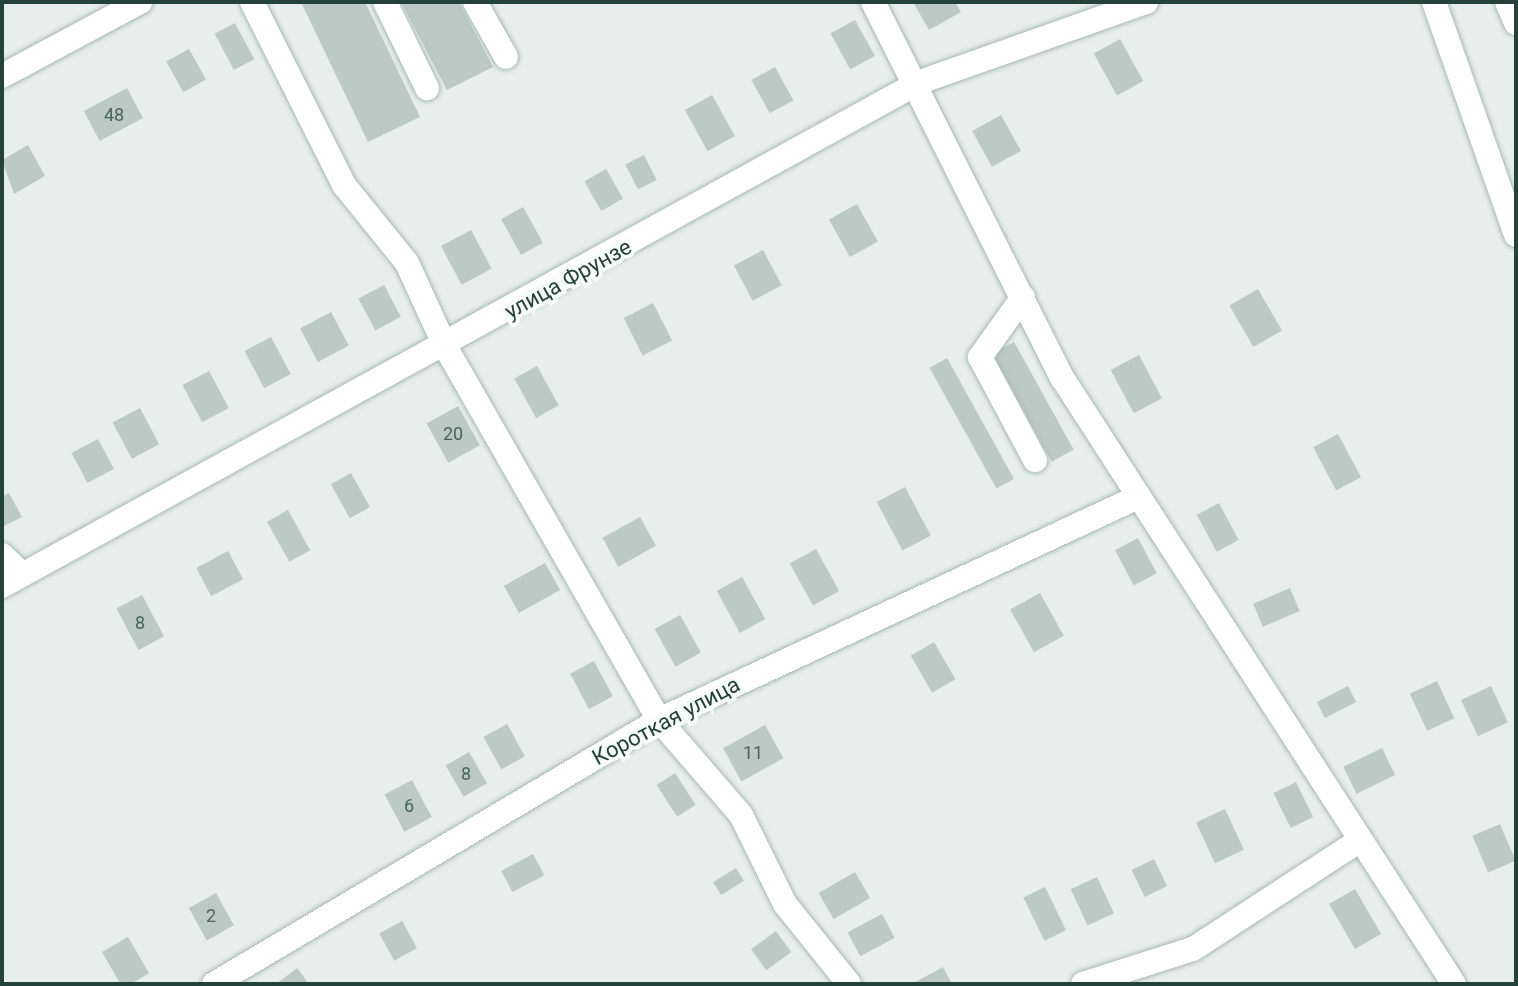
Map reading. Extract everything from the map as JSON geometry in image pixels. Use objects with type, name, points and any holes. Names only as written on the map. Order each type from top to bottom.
[{"type":"street","points":[[2,76],[140,2]]},
{"type":"street","points":[[252,2],[344,185],[407,263],[446,348],[659,720],[741,815],[785,904],[849,984]]},
{"type":"street","points":[[385,2],[427,88]]},
{"type":"street","points":[[475,2],[506,57]]},
{"type":"street","points":[[873,2],[920,82],[1063,379],[1454,984]]},
{"type":"street","name":"улица Фрунзе","points":[[12,580],[446,348],[920,82],[1146,2]]},
{"type":"street","points":[[1434,2],[1516,235]]},
{"type":"street","points":[[1507,2],[1516,23]]},
{"type":"street","points":[[1023,297],[980,357],[1035,460]]},
{"type":"street","name":"Короткая улица","points":[[214,984],[659,720],[1138,497]]},
{"type":"street","points":[[2,555],[12,580]]},
{"type":"street","points":[[1083,984],[1193,949],[1360,840]]},
{"type":"building","points":[[301,2],[365,2],[420,117],[368,142]]},
{"type":"building","points":[[401,2],[459,2],[493,67],[447,90]]},
{"type":"building","points":[[913,2],[955,2],[961,12],[929,30]]},
{"type":"building","points":[[855,20],[875,56],[850,69],[831,34]]},
{"type":"building","points":[[235,23],[254,59],[234,70],[215,34]]},
{"type":"building","points":[[1120,39],[1143,81],[1117,96],[1094,54]]},
{"type":"building","points":[[189,49],[206,80],[183,92],[166,62]]},
{"type":"building","points":[[775,67],[793,100],[770,113],[751,80]]},
{"type":"building","points":[[127,88],[143,118],[100,141],[84,111]]},
{"type":"building","points":[[712,95],[735,136],[708,151],[685,110]]},
{"type":"building","points":[[1001,115],[1021,151],[992,167],[972,131]]},
{"type":"building","points":[[28,145],[45,176],[14,194],[2,160]]},
{"type":"building","points":[[644,155],[657,180],[638,189],[625,165]]},
{"type":"building","points":[[606,169],[623,198],[601,211],[584,182]]},
{"type":"building","points":[[857,204],[878,242],[850,257],[829,220]]},
{"type":"building","points":[[523,207],[543,243],[521,255],[501,219]]},
{"type":"building","points":[[471,230],[492,269],[462,285],[441,246]]},
{"type":"building","points":[[763,250],[782,285],[753,301],[734,265]]},
{"type":"building","points":[[384,285],[401,317],[375,330],[358,299]]},
{"type":"building","points":[[1258,289],[1282,331],[1253,347],[1229,306]]},
{"type":"building","points":[[653,303],[672,340],[643,355],[624,318]]},
{"type":"building","points":[[331,312],[349,346],[318,362],[300,328]]},
{"type":"building","points":[[271,337],[291,374],[264,388],[245,351]]},
{"type":"building","points":[[1014,342],[1074,450],[1052,462],[992,354]]},
{"type":"building","points":[[1139,355],[1162,398],[1134,413],[1111,370]]},
{"type":"building","points":[[947,358],[1014,479],[996,488],[930,368]]},
{"type":"building","points":[[537,366],[559,405],[536,418],[514,379]]},
{"type":"building","points":[[209,371],[229,408],[202,422],[183,385]]},
{"type":"building","points":[[458,406],[480,445],[448,463],[427,423]]},
{"type":"building","points":[[140,408],[159,444],[132,459],[113,423]]},
{"type":"building","points":[[1338,434],[1361,477],[1336,490],[1313,447]]},
{"type":"building","points":[[98,439],[114,469],[87,483],[72,453]]},
{"type":"building","points":[[351,473],[370,507],[350,518],[331,484]]},
{"type":"building","points":[[905,487],[931,536],[903,551],[877,502]]},
{"type":"building","points":[[9,493],[22,517],[2,527],[2,497]]},
{"type":"building","points":[[1219,503],[1239,540],[1217,552],[1197,515]]},
{"type":"building","points":[[288,510],[310,550],[289,562],[267,522]]},
{"type":"building","points":[[640,517],[656,546],[618,567],[602,538]]},
{"type":"building","points":[[1138,538],[1157,573],[1134,586],[1115,550]]},
{"type":"building","points":[[816,549],[839,591],[813,606],[790,564]]},
{"type":"building","points":[[228,551],[243,579],[211,596],[196,568]]},
{"type":"building","points":[[545,563],[560,590],[519,613],[504,586]]},
{"type":"building","points":[[742,577],[765,619],[740,633],[717,591]]},
{"type":"building","points":[[1290,588],[1300,611],[1263,627],[1253,604]]},
{"type":"building","points":[[1040,593],[1064,636],[1034,652],[1010,609]]},
{"type":"building","points":[[142,595],[164,636],[138,650],[116,609]]},
{"type":"building","points":[[680,615],[701,653],[675,667],[655,629]]},
{"type":"building","points":[[934,642],[956,679],[932,693],[911,656]]},
{"type":"building","points":[[594,661],[613,696],[589,709],[570,674]]},
{"type":"building","points":[[1437,681],[1454,718],[1427,731],[1410,694]]},
{"type":"building","points":[[1348,686],[1356,702],[1325,718],[1317,702]]},
{"type":"building","points":[[1491,686],[1508,722],[1478,736],[1461,700]]},
{"type":"building","points":[[507,724],[525,756],[501,769],[483,737]]},
{"type":"building","points":[[765,725],[783,758],[741,782],[723,748]]},
{"type":"building","points":[[1382,748],[1395,775],[1357,794],[1343,767]]},
{"type":"building","points":[[469,752],[487,783],[464,797],[446,766]]},
{"type":"building","points":[[675,773],[696,805],[677,817],[657,785]]},
{"type":"building","points":[[412,780],[432,817],[404,832],[385,795]]},
{"type":"building","points":[[1296,782],[1313,817],[1291,828],[1274,793]]},
{"type":"building","points":[[1225,809],[1244,850],[1215,863],[1196,823]]},
{"type":"building","points":[[1500,824],[1516,861],[1488,873],[1472,836]]},
{"type":"building","points":[[533,854],[544,875],[512,892],[501,871]]},
{"type":"building","points":[[1154,859],[1167,886],[1145,897],[1132,870]]},
{"type":"building","points":[[736,868],[744,881],[721,895],[713,882]]},
{"type":"building","points":[[855,872],[870,898],[834,919],[819,893]]},
{"type":"building","points":[[1097,877],[1114,913],[1088,926],[1071,889]]},
{"type":"building","points":[[1045,887],[1066,930],[1044,941],[1023,898]]},
{"type":"building","points":[[1355,889],[1381,934],[1355,949],[1329,904]]},
{"type":"building","points":[[216,893],[234,925],[207,940],[189,908]]},
{"type":"building","points":[[882,914],[895,938],[860,956],[848,932]]},
{"type":"building","points":[[402,921],[417,948],[394,961],[379,934]]},
{"type":"building","points":[[776,931],[791,952],[766,970],[751,949]]},
{"type":"building","points":[[128,937],[149,973],[131,984],[120,984],[102,952]]},
{"type":"building","points":[[943,967],[952,984],[912,984]]},
{"type":"building","points":[[297,968],[309,984],[276,984]]}]
